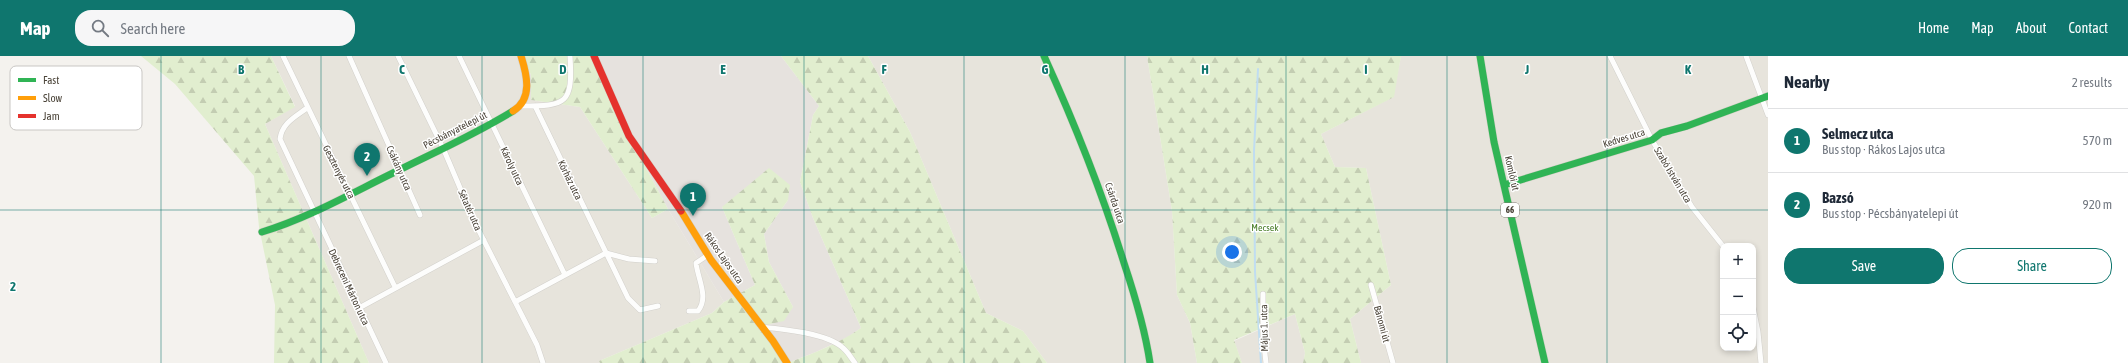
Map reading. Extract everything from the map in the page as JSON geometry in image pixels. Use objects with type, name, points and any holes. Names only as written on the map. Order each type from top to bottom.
[{"type":"street","name":"Gesztenyés utca","points":[[283,56],[395,287]]},
{"type":"street","name":"Csákány utca","points":[[349,56],[420,215]]},
{"type":"street","name":"Sétatér utca","points":[[398,56],[443,148],[484,240],[537,345],[543,363]]},
{"type":"street","name":"Károly utca","points":[[459,56],[565,275]]},
{"type":"street","points":[[521,56],[528,83],[525,99],[521,106],[553,106],[565,98],[571,83],[570,56]]},
{"type":"street","name":"Rákos Lajos utca","points":[[594,56],[629,136],[680,209],[708,255],[787,363]]},
{"type":"street","name":"Csárda utca","points":[[1044,56],[1076,128],[1107,207],[1143,325],[1150,363]]},
{"type":"street","name":"Komlói út","points":[[1480,56],[1488,106],[1504,185],[1543,362]]},
{"type":"street","name":"Szabó István utca","points":[[1610,56],[1652,140],[1692,207],[1721,243]]},
{"type":"street","points":[[1746,56],[1765,97],[1768,115]]},
{"type":"street","name":"Kedves utca","points":[[1504,185],[1652,140],[1661,133],[1687,126],[1765,97]]},
{"type":"street","name":"Pécsbányatelepi út","points":[[262,232],[276,228],[350,194],[443,148],[521,106]]},
{"type":"street","name":"Kórház utca","points":[[535,106],[628,298],[635,307],[640,310],[658,306]]},
{"type":"street","name":"Debreceni Márton utca","points":[[307,108],[287,122],[281,132],[280,139],[386,363]]},
{"type":"street","points":[[359,308],[395,287],[484,240]]},
{"type":"street","points":[[515,302],[606,253],[629,259],[655,261]]},
{"type":"street","points":[[689,311],[698,311],[703,304],[696,263],[708,255]]},
{"type":"street","name":"Bánomi út","points":[[1371,285],[1393,363]]},
{"type":"street","name":"Május 1. utca","points":[[1263,294],[1263,336],[1266,363]]},
{"type":"street","points":[[1755,315],[1758,332],[1760,363]]},
{"type":"street","points":[[761,327],[798,330],[832,342],[843,347],[855,363]]},
{"type":"shaded area","points":[[271,56],[523,56],[531,75],[531,100],[580,107],[652,218],[668,209],[724,302],[712,313],[599,361],[600,363],[369,363],[265,124],[295,106]]},
{"type":"shaded area","points":[[591,56],[781,56],[819,106],[813,115],[800,182],[813,218],[861,328],[848,337],[790,362],[765,325],[793,307],[769,262],[764,234],[788,200],[722,207],[755,285],[724,302],[668,209],[609,99]]},
{"type":"shaded area","points":[[868,56],[1147,56],[1172,211],[1177,295],[1190,323],[1197,363],[1047,363],[1023,331],[986,313],[910,132]]},
{"type":"shaded area","points":[[1401,56],[1768,56],[1768,363],[1361,363],[1350,319],[1391,285],[1366,168],[1335,167],[1321,134],[1393,97]]},
{"type":"shaded area","points":[[1295,314],[1305,353],[1303,363],[1242,363],[1234,341]]},
{"type":"green space","points":[[141,56],[271,56],[295,107],[265,124],[369,363],[274,363],[275,305],[259,227],[254,176],[175,84]]},
{"type":"green space","points":[[523,56],[591,56],[609,99],[668,209],[652,218],[580,107],[531,100],[531,75]]},
{"type":"green space","points":[[781,56],[868,56],[910,132],[986,313],[1023,331],[1047,363],[600,363],[599,361],[712,313],[724,302],[755,285],[722,207],[769,168],[790,185],[788,200],[764,234],[769,262],[793,307],[784,321],[765,325],[790,362],[827,347],[861,328],[813,218],[800,182],[813,115],[819,106]]},
{"type":"green space","name":"Mecsek","points":[[1147,56],[1401,56],[1394,97],[1321,134],[1335,167],[1366,168],[1391,285],[1350,319],[1361,363],[1303,363],[1305,353],[1295,314],[1234,340],[1242,363],[1197,363],[1190,323],[1177,295],[1172,211]]},
{"type":"waterway","points":[[1258,69],[1254,151],[1255,272],[1261,363]]},
{"type":"traffic: fast","points":[[1044,56],[1077,133],[1107,210],[1136,300],[1150,363]]},
{"type":"traffic: fast","points":[[1480,56],[1494,142],[1545,363]]},
{"type":"traffic: fast","points":[[1504,185],[1652,140],[1661,133],[1687,126],[1768,96]]},
{"type":"traffic: fast","points":[[262,232],[296,220],[329,205],[468,136],[513,111]]},
{"type":"traffic: slow","points":[[513,111],[524,100],[526,93],[527,86],[525,71],[521,56]]},
{"type":"traffic: slow","points":[[681,211],[711,260],[773,341],[787,363]]},
{"type":"traffic: jam","points":[[594,56],[629,136],[681,211]]},
{"type":"place","name":"Bazsó","points":[[367,176]]},
{"type":"place","name":"Selmecz utca","points":[[693,216]]}]
